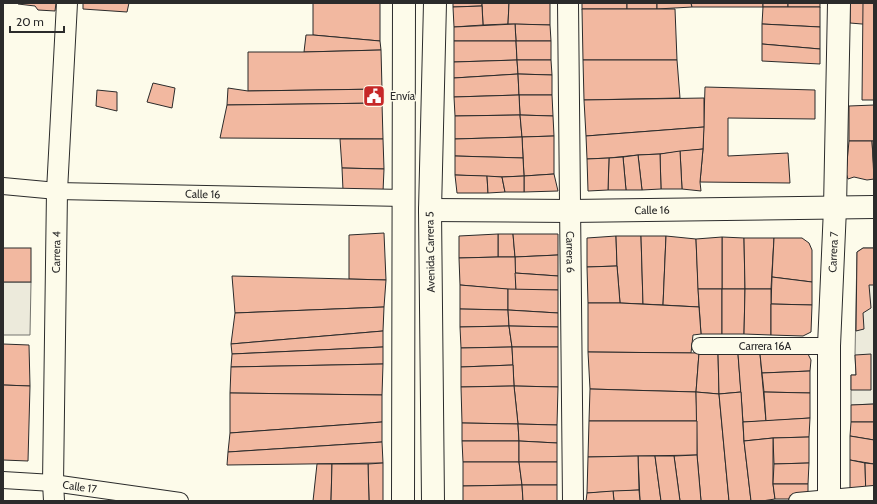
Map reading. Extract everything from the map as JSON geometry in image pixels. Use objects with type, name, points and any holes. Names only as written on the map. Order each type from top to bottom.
[{"type":"main road","points":[[403,501],[404,3]]},
{"type":"main road","name":"Avenida Carrera 5","points":[[433,501],[430,210],[435,3]]},
{"type":"main road","name":"Carrera 7","points":[[829,499],[829,346],[835,208],[839,3]]},
{"type":"main road","name":"Calle 16","points":[[430,210],[570,211],[874,207]]},
{"type":"street","name":"Carrera 4","points":[[53,492],[57,192],[67,3]]},
{"type":"street","name":"Carrera 6","points":[[568,3],[573,501]]},
{"type":"street","name":"Calle 16","points":[[3,186],[57,192],[404,198]]},
{"type":"street","name":"Carrera 16A","points":[[700,346],[829,346]]},
{"type":"street","name":"Calle 17","points":[[3,480],[53,492],[180,501]]},
{"type":"street","points":[[797,501],[874,494]]},
{"type":"shaded area","points":[[863,248],[874,248],[874,404],[851,405],[851,375],[856,375],[857,252]]},
{"type":"shaded area","points":[[3,282],[31,282],[30,335],[3,335]]},
{"type":"building","points":[[18,3],[56,3],[55,11],[38,10],[35,6]]},
{"type":"building","points":[[83,3],[129,3],[127,12],[83,9]]},
{"type":"building","points":[[313,3],[380,3],[380,41],[313,35]]},
{"type":"building","points":[[453,3],[482,3],[482,6],[453,7]]},
{"type":"building","points":[[482,3],[509,3],[508,24],[483,25]]},
{"type":"building","points":[[509,3],[550,3],[550,25],[508,24]]},
{"type":"building","points":[[582,3],[627,3],[627,9],[582,9]]},
{"type":"building","points":[[627,3],[657,3],[657,9],[627,9]]},
{"type":"building","points":[[657,3],[691,3],[692,7],[657,9]]},
{"type":"building","points":[[691,3],[763,3],[763,7],[692,7]]},
{"type":"building","points":[[763,3],[788,3],[788,7],[763,7]]},
{"type":"building","points":[[788,3],[820,3],[820,7],[788,7]]},
{"type":"building","points":[[850,3],[874,3],[874,25],[850,23]]},
{"type":"building","points":[[863,3],[874,3],[874,100],[862,100]]},
{"type":"building","points":[[482,6],[483,25],[454,27],[453,7]]},
{"type":"building","points":[[763,7],[820,7],[820,27],[762,24]]},
{"type":"building","points":[[582,9],[675,9],[677,60],[583,60]]},
{"type":"building","points":[[515,24],[550,25],[551,41],[516,41]]},
{"type":"building","points":[[515,24],[516,41],[454,41],[454,27]]},
{"type":"building","points":[[762,24],[820,27],[820,49],[762,44]]},
{"type":"building","points":[[306,35],[380,41],[381,50],[304,52]]},
{"type":"building","points":[[454,41],[516,41],[517,60],[454,62]]},
{"type":"building","points":[[516,41],[551,41],[551,60],[517,60]]},
{"type":"building","points":[[762,44],[820,49],[820,64],[762,61]]},
{"type":"building","points":[[381,50],[382,89],[248,91],[248,52]]},
{"type":"building","points":[[517,60],[518,74],[454,78],[454,62]]},
{"type":"building","points":[[517,60],[551,60],[552,75],[518,74]]},
{"type":"building","points":[[583,60],[677,60],[680,98],[584,100]]},
{"type":"building","points":[[518,74],[519,95],[454,97],[454,78]]},
{"type":"building","points":[[518,74],[552,75],[552,95],[519,95]]},
{"type":"building","points":[[153,83],[175,88],[172,108],[147,102]]},
{"type":"building","points":[[705,87],[815,90],[815,119],[728,118],[728,156],[788,153],[790,183],[700,182],[703,149]]},
{"type":"building","points":[[228,88],[248,91],[382,89],[382,103],[227,105]]},
{"type":"building","points":[[97,90],[117,92],[117,111],[96,106]]},
{"type":"building","points":[[519,95],[552,95],[553,116],[520,115]]},
{"type":"building","points":[[519,95],[520,115],[455,116],[454,97]]},
{"type":"building","points":[[704,98],[704,127],[586,136],[584,100]]},
{"type":"building","points":[[382,103],[383,139],[220,138],[227,105]]},
{"type":"building","points":[[874,105],[874,141],[849,141],[849,106]]},
{"type":"building","points":[[520,115],[522,137],[455,139],[455,116]]},
{"type":"building","points":[[520,115],[553,116],[554,136],[522,137]]},
{"type":"building","points":[[704,127],[703,149],[660,154],[587,159],[586,136]]},
{"type":"building","points":[[554,136],[554,174],[524,176],[522,137]]},
{"type":"building","points":[[522,137],[523,158],[455,156],[455,139]]},
{"type":"building","points":[[340,139],[383,139],[384,169],[342,168]]},
{"type":"building","points":[[849,141],[872,141],[874,179],[867,180],[854,177],[848,179],[846,173]]},
{"type":"building","points":[[872,141],[874,141],[874,171]]},
{"type":"building","points":[[703,149],[700,182],[701,191],[682,189],[680,151]]},
{"type":"building","points":[[680,151],[682,189],[661,189],[660,154]]},
{"type":"building","points":[[660,154],[661,189],[642,190],[638,155]]},
{"type":"building","points":[[638,155],[642,190],[626,190],[623,157]]},
{"type":"building","points":[[455,156],[523,158],[524,176],[502,177],[455,175]]},
{"type":"building","points":[[623,157],[626,190],[608,190],[609,158]]},
{"type":"building","points":[[609,158],[608,190],[588,191],[587,159]]},
{"type":"building","points":[[342,168],[384,169],[383,192],[343,190]]},
{"type":"building","points":[[554,174],[558,191],[524,192],[524,176]]},
{"type":"building","points":[[455,175],[487,176],[488,193],[457,193]]},
{"type":"building","points":[[487,176],[502,177],[505,192],[488,193]]},
{"type":"building","points":[[524,176],[524,192],[505,192],[502,177]]},
{"type":"building","points":[[384,233],[386,280],[349,279],[349,235]]},
{"type":"building","points":[[498,234],[513,234],[515,257],[498,257]]},
{"type":"building","points":[[498,234],[498,257],[459,258],[459,236]]},
{"type":"building","points":[[513,234],[558,234],[558,255],[515,257]]},
{"type":"building","points":[[616,236],[617,266],[587,267],[587,238]]},
{"type":"building","points":[[616,236],[641,236],[643,304],[620,303]]},
{"type":"building","points":[[641,236],[666,236],[663,305],[643,304]]},
{"type":"building","points":[[666,236],[696,239],[699,307],[663,305]]},
{"type":"building","points":[[722,237],[744,238],[745,289],[722,289]]},
{"type":"building","points":[[722,237],[722,289],[698,289],[696,239]]},
{"type":"building","points":[[744,238],[774,238],[771,289],[745,289]]},
{"type":"building","points":[[774,238],[802,238],[809,243],[812,250],[812,282],[772,277]]},
{"type":"building","points":[[3,248],[31,248],[31,282],[3,282]]},
{"type":"building","points":[[863,248],[874,248],[874,285],[869,285],[871,308],[863,313],[864,329],[856,331],[857,252]]},
{"type":"building","points":[[558,255],[558,276],[515,273],[515,257]]},
{"type":"building","points":[[515,257],[516,290],[460,285],[459,258]]},
{"type":"building","points":[[617,266],[620,303],[588,303],[587,267]]},
{"type":"building","points":[[515,273],[558,276],[558,290],[516,290]]},
{"type":"building","points":[[232,276],[386,280],[384,307],[235,313]]},
{"type":"building","points":[[772,277],[812,282],[812,305],[771,304]]},
{"type":"building","points":[[460,285],[508,289],[508,310],[460,309]]},
{"type":"building","points":[[508,289],[558,290],[558,313],[508,310]]},
{"type":"building","points":[[698,289],[722,289],[722,334],[701,334]]},
{"type":"building","points":[[722,289],[745,289],[744,334],[722,334]]},
{"type":"building","points":[[745,289],[771,289],[771,335],[744,334]]},
{"type":"building","points":[[588,303],[699,307],[701,334],[693,335],[691,353],[588,352]]},
{"type":"building","points":[[771,304],[812,305],[811,332],[803,336],[771,335]]},
{"type":"building","points":[[384,307],[383,331],[231,344],[235,313]]},
{"type":"building","points":[[460,309],[508,310],[509,326],[460,327]]},
{"type":"building","points":[[508,310],[558,313],[558,327],[509,326]]},
{"type":"building","points":[[509,326],[512,347],[461,348],[460,327]]},
{"type":"building","points":[[509,326],[558,327],[558,347],[512,347]]},
{"type":"building","points":[[383,331],[383,347],[232,354],[231,344]]},
{"type":"building","points":[[3,344],[29,345],[30,386],[3,385]]},
{"type":"building","points":[[383,347],[383,364],[231,367],[232,354]]},
{"type":"building","points":[[512,347],[513,365],[461,367],[461,348]]},
{"type":"building","points":[[512,347],[558,347],[558,387],[514,386]]},
{"type":"building","points":[[588,352],[699,353],[696,392],[590,389]]},
{"type":"building","points":[[699,353],[718,353],[719,394],[696,392]]},
{"type":"building","points":[[718,353],[738,354],[741,392],[719,394]]},
{"type":"building","points":[[738,354],[760,354],[766,421],[743,422]]},
{"type":"building","points":[[760,354],[808,354],[811,360],[810,371],[762,373]]},
{"type":"building","points":[[871,354],[871,390],[851,390],[851,375],[856,375],[855,355]]},
{"type":"building","points":[[383,364],[382,395],[230,393],[231,367]]},
{"type":"building","points":[[513,365],[514,386],[461,387],[461,367]]},
{"type":"building","points":[[810,371],[810,393],[764,392],[762,373]]},
{"type":"building","points":[[3,385],[30,386],[28,461],[3,460]]},
{"type":"building","points":[[514,386],[558,387],[557,425],[518,424]]},
{"type":"building","points":[[514,386],[518,424],[462,423],[461,387]]},
{"type":"building","points":[[590,389],[696,392],[697,421],[589,421]]},
{"type":"building","points":[[696,392],[719,394],[729,501],[701,501],[697,455]]},
{"type":"building","points":[[741,392],[744,441],[751,501],[729,501],[719,394]]},
{"type":"building","points":[[764,392],[810,393],[810,418],[766,421]]},
{"type":"building","points":[[230,393],[382,395],[382,422],[230,433]]},
{"type":"building","points":[[874,404],[874,422],[851,422],[851,405]]},
{"type":"building","points":[[810,418],[809,437],[773,438],[744,441],[743,422]]},
{"type":"building","points":[[589,421],[697,421],[697,455],[588,457]]},
{"type":"building","points":[[382,422],[382,442],[228,452],[230,433]]},
{"type":"building","points":[[851,422],[874,422],[874,440],[850,436]]},
{"type":"building","points":[[462,423],[518,424],[519,441],[462,441]]},
{"type":"building","points":[[518,424],[557,425],[557,443],[519,441]]},
{"type":"building","points":[[850,436],[874,440],[874,464],[850,460]]},
{"type":"building","points":[[809,437],[809,463],[774,464],[773,438]]},
{"type":"building","points":[[773,438],[773,484],[775,499],[751,501],[744,441]]},
{"type":"building","points":[[462,441],[519,441],[519,462],[463,462]]},
{"type":"building","points":[[519,441],[557,443],[557,462],[519,462]]},
{"type":"building","points":[[382,442],[383,463],[227,465],[228,452]]},
{"type":"building","points":[[697,455],[701,501],[680,501],[674,456]]},
{"type":"building","points":[[638,456],[655,456],[661,501],[640,501]]},
{"type":"building","points":[[638,456],[639,490],[587,493],[588,457]]},
{"type":"building","points":[[655,456],[674,456],[680,501],[661,501]]},
{"type":"building","points":[[850,460],[865,463],[866,501],[850,501]]},
{"type":"building","points":[[463,462],[519,462],[522,485],[463,486]]},
{"type":"building","points":[[519,462],[557,462],[557,485],[522,485]]},
{"type":"building","points":[[383,463],[383,501],[369,501],[368,464]]},
{"type":"building","points":[[809,463],[808,484],[773,484],[774,464]]},
{"type":"building","points":[[865,463],[874,464],[874,500],[866,501]]},
{"type":"building","points":[[317,464],[332,464],[331,501],[313,501]]},
{"type":"building","points":[[332,464],[368,464],[369,501],[331,501]]},
{"type":"building","points":[[773,484],[808,484],[808,499],[775,499]]},
{"type":"building","points":[[522,485],[523,501],[463,501],[463,486]]},
{"type":"building","points":[[522,485],[557,485],[557,501],[523,501]]},
{"type":"building","points":[[639,490],[640,501],[614,501],[613,491]]},
{"type":"building","points":[[613,491],[614,501],[586,501],[587,493]]},
{"type":"place","name":"Envía","points":[[374,96]]}]
